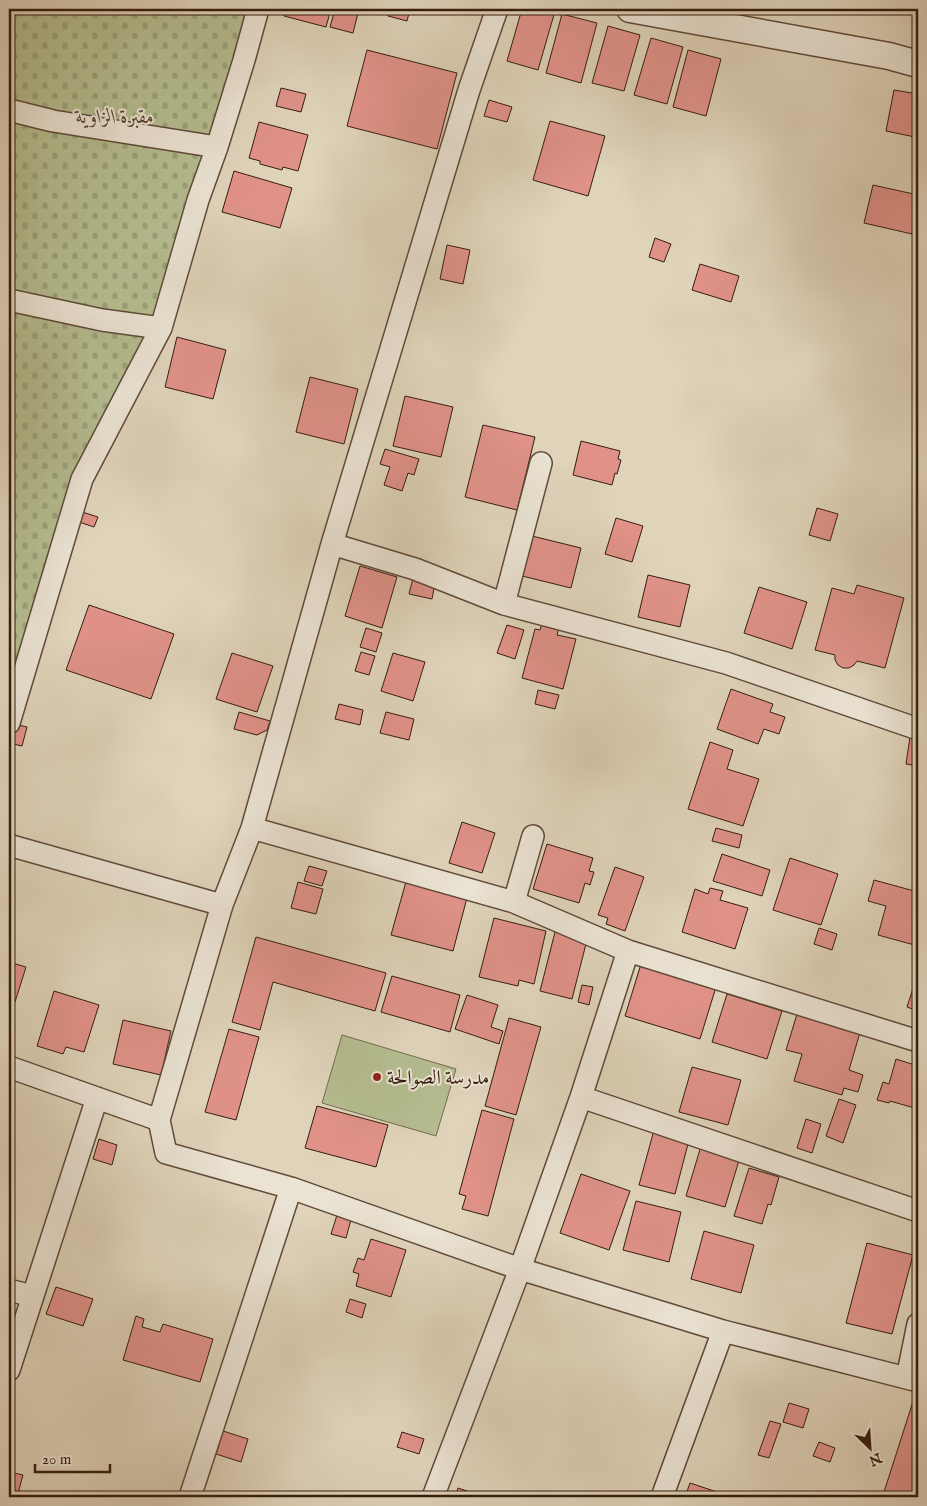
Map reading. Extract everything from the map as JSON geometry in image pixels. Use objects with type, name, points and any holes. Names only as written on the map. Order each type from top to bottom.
[{"type":"street","points":[[9,724],[82,479],[161,328],[198,200],[217,147],[258,9]]},
{"type":"street","points":[[497,9],[469,90],[332,544],[252,828],[222,905],[159,1120],[166,1153],[291,1188],[520,1269],[723,1331],[913,1380],[918,1324]]},
{"type":"street","points":[[630,9],[880,54],[918,64]]},
{"type":"street","points":[[9,110],[53,121],[217,147]]},
{"type":"street","points":[[9,300],[102,320],[161,328]]},
{"type":"street","points":[[504,604],[541,462]]},
{"type":"street","points":[[332,544],[415,569],[504,604],[726,663],[918,729]]},
{"type":"street","points":[[252,828],[514,902],[628,951],[918,1041]]},
{"type":"street","points":[[514,902],[533,836]]},
{"type":"street","points":[[9,847],[12,846],[222,905]]},
{"type":"street","points":[[433,1497],[520,1269],[581,1097],[628,951]]},
{"type":"street","points":[[9,1067],[159,1120]]},
{"type":"street","points":[[581,1097],[918,1211]]},
{"type":"street","points":[[9,1370],[97,1098]]},
{"type":"street","points":[[190,1497],[291,1188]]},
{"type":"street","points":[[9,1290],[32,1296]]},
{"type":"street","points":[[662,1497],[723,1331]]},
{"type":"green space","name":"مقبرة الزاوية","points":[[9,9],[256,9],[161,328],[82,479],[9,723]]},
{"type":"green space","points":[[342,1035],[456,1069],[436,1136],[322,1103]]},
{"type":"building","points":[[286,9],[331,9],[326,27],[284,16]]},
{"type":"building","points":[[335,9],[359,9],[353,33],[330,27]]},
{"type":"building","points":[[390,9],[410,9],[407,21],[388,16]]},
{"type":"building","points":[[522,9],[548,9],[555,11],[538,70],[507,61]]},
{"type":"building","points":[[562,14],[597,23],[581,83],[546,73]]},
{"type":"building","points":[[918,14],[918,31],[915,30]]},
{"type":"building","points":[[608,26],[640,35],[624,91],[592,83]]},
{"type":"building","points":[[651,38],[683,47],[667,104],[634,95]]},
{"type":"building","points":[[367,50],[457,73],[437,149],[347,126]]},
{"type":"building","points":[[688,50],[721,59],[706,116],[673,107]]},
{"type":"building","points":[[281,88],[306,94],[301,112],[276,106]]},
{"type":"building","points":[[894,90],[918,94],[918,118],[915,137],[886,131]]},
{"type":"building","points":[[489,100],[512,107],[507,122],[484,116]]},
{"type":"building","points":[[550,121],[605,136],[588,196],[533,180]]},
{"type":"building","points":[[259,122],[308,135],[298,171],[283,167],[282,170],[260,164],[260,161],[249,158]]},
{"type":"building","points":[[234,171],[292,188],[280,228],[222,212]]},
{"type":"building","points":[[873,185],[918,195],[918,206],[912,234],[864,223]]},
{"type":"building","points":[[655,238],[671,244],[664,262],[649,257]]},
{"type":"building","points":[[447,245],[470,250],[463,284],[440,279]]},
{"type":"building","points":[[700,264],[739,276],[731,302],[692,290]]},
{"type":"building","points":[[177,337],[226,350],[213,399],[165,387]]},
{"type":"building","points":[[310,377],[358,389],[344,444],[296,432]]},
{"type":"building","points":[[405,396],[453,407],[441,457],[393,446]]},
{"type":"building","points":[[483,425],[535,437],[517,510],[465,497]]},
{"type":"building","points":[[581,441],[620,451],[618,459],[621,460],[612,485],[573,475]]},
{"type":"building","points":[[385,449],[419,459],[414,475],[408,473],[402,491],[384,485],[390,467],[380,464]]},
{"type":"building","points":[[817,508],[838,514],[830,541],[809,535]]},
{"type":"building","points":[[82,512],[98,517],[94,527],[79,522]]},
{"type":"building","points":[[616,518],[643,526],[632,562],[605,554]]},
{"type":"building","points":[[532,536],[581,548],[571,588],[522,576]]},
{"type":"building","points":[[360,566],[397,577],[382,628],[345,616]]},
{"type":"building","points":[[648,575],[690,585],[680,627],[638,617]]},
{"type":"building","points":[[413,578],[435,583],[432,599],[409,594]]},
{"type":"building","points":[[857,585],[904,598],[885,668],[857,661],[849,668],[843,668],[838,665],[835,655],[815,650],[832,588],[854,594]]},
{"type":"building","points":[[759,587],[807,602],[792,649],[744,633]]},
{"type":"building","points":[[89,605],[174,634],[151,699],[66,670]]},
{"type":"building","points":[[543,620],[560,624],[557,635],[576,639],[563,689],[522,678],[535,629],[540,630]]},
{"type":"building","points":[[507,625],[524,630],[515,659],[497,653]]},
{"type":"building","points":[[366,628],[382,633],[376,652],[360,647]]},
{"type":"building","points":[[361,652],[375,656],[369,675],[355,671]]},
{"type":"building","points":[[232,653],[273,666],[257,712],[216,699]]},
{"type":"building","points":[[393,653],[425,662],[413,701],[381,691]]},
{"type":"building","points":[[731,689],[773,704],[770,712],[785,717],[779,734],[764,729],[758,744],[717,729]]},
{"type":"building","points":[[538,690],[559,695],[555,709],[535,704]]},
{"type":"building","points":[[339,704],[363,710],[360,725],[335,719]]},
{"type":"building","points":[[239,712],[270,721],[267,730],[257,735],[234,729]]},
{"type":"building","points":[[386,712],[414,719],[409,740],[380,733]]},
{"type":"building","points":[[14,724],[27,727],[22,746],[9,743]]},
{"type":"building","points":[[910,737],[918,738],[918,766],[906,764]]},
{"type":"building","points":[[710,742],[733,750],[727,769],[759,779],[743,826],[688,809]]},
{"type":"building","points":[[462,822],[495,833],[482,873],[449,863]]},
{"type":"building","points":[[716,828],[742,835],[739,848],[712,841]]},
{"type":"building","points":[[547,844],[593,858],[589,871],[594,872],[590,885],[585,883],[579,903],[533,889]]},
{"type":"building","points":[[722,854],[770,870],[762,896],[713,881]]},
{"type":"building","points":[[790,858],[838,874],[821,925],[773,910]]},
{"type":"building","points":[[309,866],[327,871],[322,886],[304,881]]},
{"type":"building","points":[[615,867],[644,877],[625,931],[606,924],[608,918],[598,915]]},
{"type":"building","points":[[407,878],[468,894],[453,951],[391,935]]},
{"type":"building","points":[[874,880],[918,892],[918,946],[878,935],[886,906],[868,901]]},
{"type":"building","points":[[298,882],[323,889],[316,914],[291,908]]},
{"type":"building","points":[[710,888],[723,891],[720,900],[748,908],[735,949],[682,932],[695,889],[708,894]]},
{"type":"building","points":[[494,918],[546,931],[534,984],[519,980],[518,986],[479,977]]},
{"type":"building","points":[[819,928],[837,934],[832,950],[814,944]]},
{"type":"building","points":[[555,932],[587,940],[572,999],[540,991]]},
{"type":"building","points":[[256,937],[386,973],[375,1011],[273,982],[260,1030],[232,1022]]},
{"type":"building","points":[[9,962],[26,967],[15,1002],[9,1000]]},
{"type":"building","points":[[641,964],[716,987],[700,1039],[625,1016]]},
{"type":"building","points":[[918,973],[918,1011],[907,1007]]},
{"type":"building","points":[[392,976],[460,995],[450,1032],[381,1012]]},
{"type":"building","points":[[582,985],[593,987],[589,1005],[578,1002]]},
{"type":"building","points":[[54,991],[99,1005],[84,1052],[66,1047],[63,1054],[37,1046]]},
{"type":"building","points":[[727,994],[782,1011],[767,1059],[712,1042]]},
{"type":"building","points":[[467,995],[498,1005],[491,1027],[503,1031],[499,1044],[455,1029]]},
{"type":"building","points":[[798,1011],[861,1029],[849,1070],[863,1075],[858,1092],[844,1088],[842,1095],[794,1081],[802,1054],[786,1050]]},
{"type":"building","points":[[509,1018],[541,1027],[516,1115],[485,1106]]},
{"type":"building","points":[[123,1020],[171,1031],[161,1075],[113,1064]]},
{"type":"building","points":[[229,1029],[259,1037],[236,1120],[205,1112]]},
{"type":"building","points":[[896,1059],[918,1066],[918,1109],[890,1101],[889,1103],[877,1100],[883,1082],[889,1084]]},
{"type":"building","points":[[692,1067],[741,1080],[728,1125],[679,1112]]},
{"type":"building","points":[[839,1099],[856,1105],[843,1143],[826,1136]]},
{"type":"building","points":[[317,1106],[388,1125],[376,1167],[305,1148]]},
{"type":"building","points":[[482,1110],[514,1119],[488,1216],[462,1209],[466,1196],[459,1194]]},
{"type":"building","points":[[806,1119],[821,1124],[812,1153],[797,1148]]},
{"type":"building","points":[[654,1130],[689,1140],[675,1194],[639,1185]]},
{"type":"building","points":[[99,1139],[117,1145],[112,1165],[93,1159]]},
{"type":"building","points":[[701,1146],[740,1157],[725,1207],[686,1196]]},
{"type":"building","points":[[749,1168],[779,1177],[771,1205],[768,1204],[762,1224],[734,1216]]},
{"type":"building","points":[[581,1174],[630,1191],[609,1250],[560,1233]]},
{"type":"building","points":[[636,1201],[681,1212],[669,1262],[623,1250]]},
{"type":"building","points":[[338,1212],[352,1216],[346,1238],[331,1234]]},
{"type":"building","points":[[704,1231],[754,1245],[741,1293],[691,1279]]},
{"type":"building","points":[[371,1239],[406,1250],[391,1297],[356,1286],[359,1274],[353,1272],[358,1258],[364,1260]]},
{"type":"building","points":[[867,1243],[913,1255],[892,1334],[846,1323]]},
{"type":"building","points":[[56,1287],[93,1299],[83,1326],[46,1314]]},
{"type":"building","points":[[350,1299],[366,1304],[362,1318],[346,1312]]},
{"type":"building","points":[[9,1307],[14,1308],[9,1327]]},
{"type":"building","points":[[136,1316],[144,1319],[142,1327],[160,1332],[163,1324],[213,1339],[200,1382],[123,1360]]},
{"type":"building","points":[[917,1389],[918,1497],[901,1497],[884,1492]]},
{"type":"building","points":[[789,1403],[809,1409],[803,1428],[783,1422]]},
{"type":"building","points":[[770,1421],[781,1424],[769,1458],[758,1455]]},
{"type":"building","points":[[223,1431],[248,1439],[241,1462],[216,1454]]},
{"type":"building","points":[[402,1432],[424,1439],[419,1454],[397,1447]]},
{"type":"building","points":[[819,1442],[835,1448],[830,1462],[813,1456]]},
{"type":"building","points":[[9,1472],[23,1475],[17,1497],[9,1497]]},
{"type":"building","points":[[690,1483],[717,1492],[715,1497],[685,1497]]},
{"type":"building","points":[[458,1488],[473,1493],[471,1497],[455,1497]]},
{"type":"place","name":"مدرسة الصوالحة","points":[[377,1077]]}]
